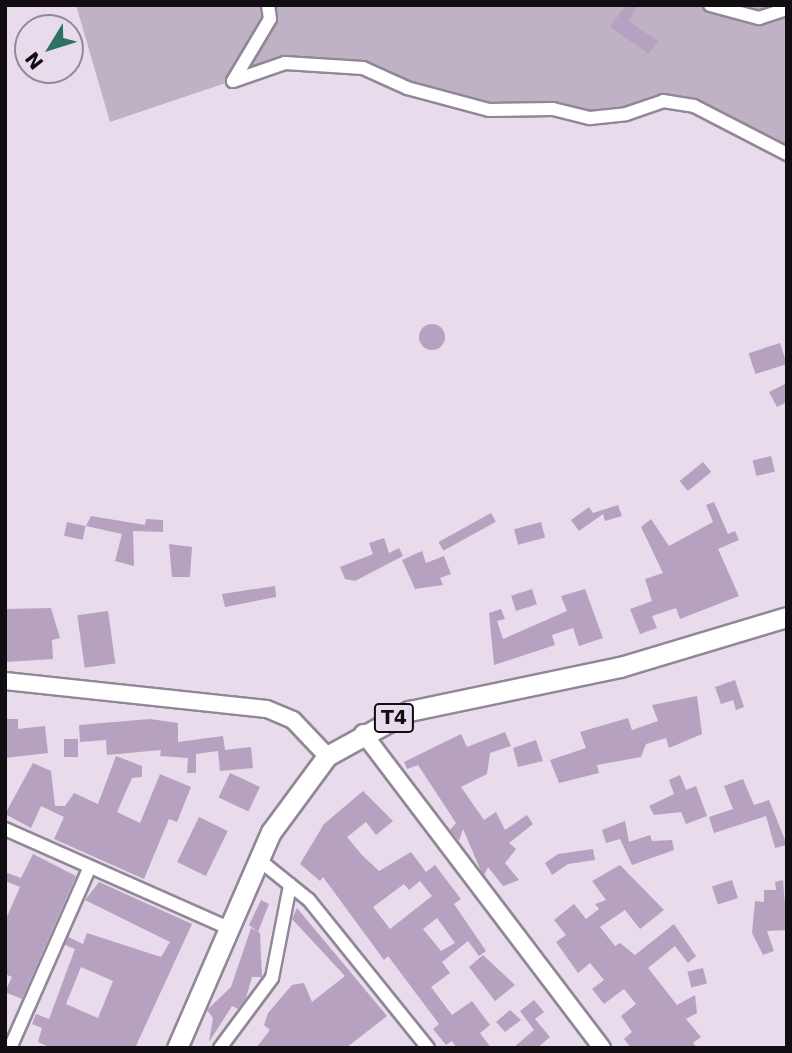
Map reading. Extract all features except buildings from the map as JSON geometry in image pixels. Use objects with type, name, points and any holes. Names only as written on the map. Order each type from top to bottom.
[{"type":"highway","name":"T4","points":[[177,1048],[231,929],[258,859],[296,790],[327,756],[363,733],[409,711],[620,667],[787,617]]},
{"type":"main road","points":[[5,681],[267,709],[293,720],[327,756]]},
{"type":"main road","points":[[363,733],[602,1048]]},
{"type":"street","points":[[268,5],[270,19],[233,80],[285,63],[363,68],[407,88],[489,110],[553,109],[590,118],[626,114],[663,101],[694,106],[787,155]]},
{"type":"street","points":[[710,5],[759,18],[787,9]]},
{"type":"street","points":[[5,829],[231,929]]},
{"type":"street","points":[[258,859],[309,900],[428,1048]]},
{"type":"street","points":[[10,1048],[90,867]]},
{"type":"street","points":[[220,1048],[272,978],[290,885]]},
{"type":"shaded area","points":[[76,5],[787,5],[787,154],[738,126],[663,101],[626,114],[489,110],[383,75],[285,63],[110,122],[84,33],[84,14],[79,14]]}]
